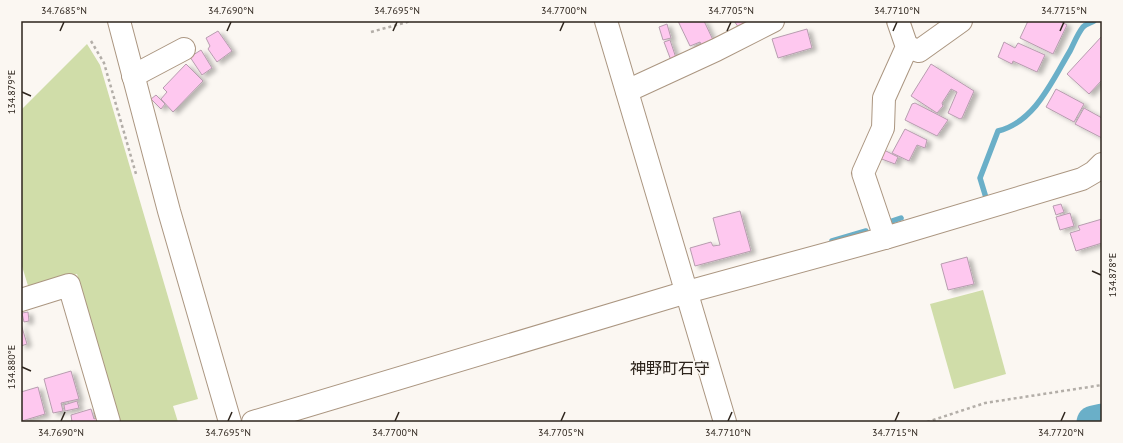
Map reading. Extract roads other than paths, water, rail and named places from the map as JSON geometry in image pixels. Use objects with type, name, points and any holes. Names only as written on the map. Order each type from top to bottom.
[{"type":"street","points":[[119,21],[169,211],[230,422]]},
{"type":"street","points":[[606,21],[725,422]]},
{"type":"street","points":[[627,91],[716,50],[773,21]]},
{"type":"street","points":[[885,238],[863,173],[883,128],[884,98],[907,47],[898,21]]},
{"type":"street","points":[[907,47],[919,51],[961,21]]},
{"type":"street","points":[[133,76],[184,49]]},
{"type":"street","points":[[253,422],[687,292],[885,238],[1082,180],[1094,172],[1102,164]]},
{"type":"street","points":[[21,300],[69,286],[109,422]]},
{"type":"waterway","points":[[987,201],[980,178],[998,131],[1011,126],[1032,110],[1049,87],[1081,29],[1094,21]]},
{"type":"waterway","points":[[886,223],[901,218]]},
{"type":"waterway","points":[[832,241],[866,231]]},
{"type":"waterway","points":[[1093,422],[1102,420]]},
{"type":"district","name":"神野町石守","points":[[670,368]]}]
